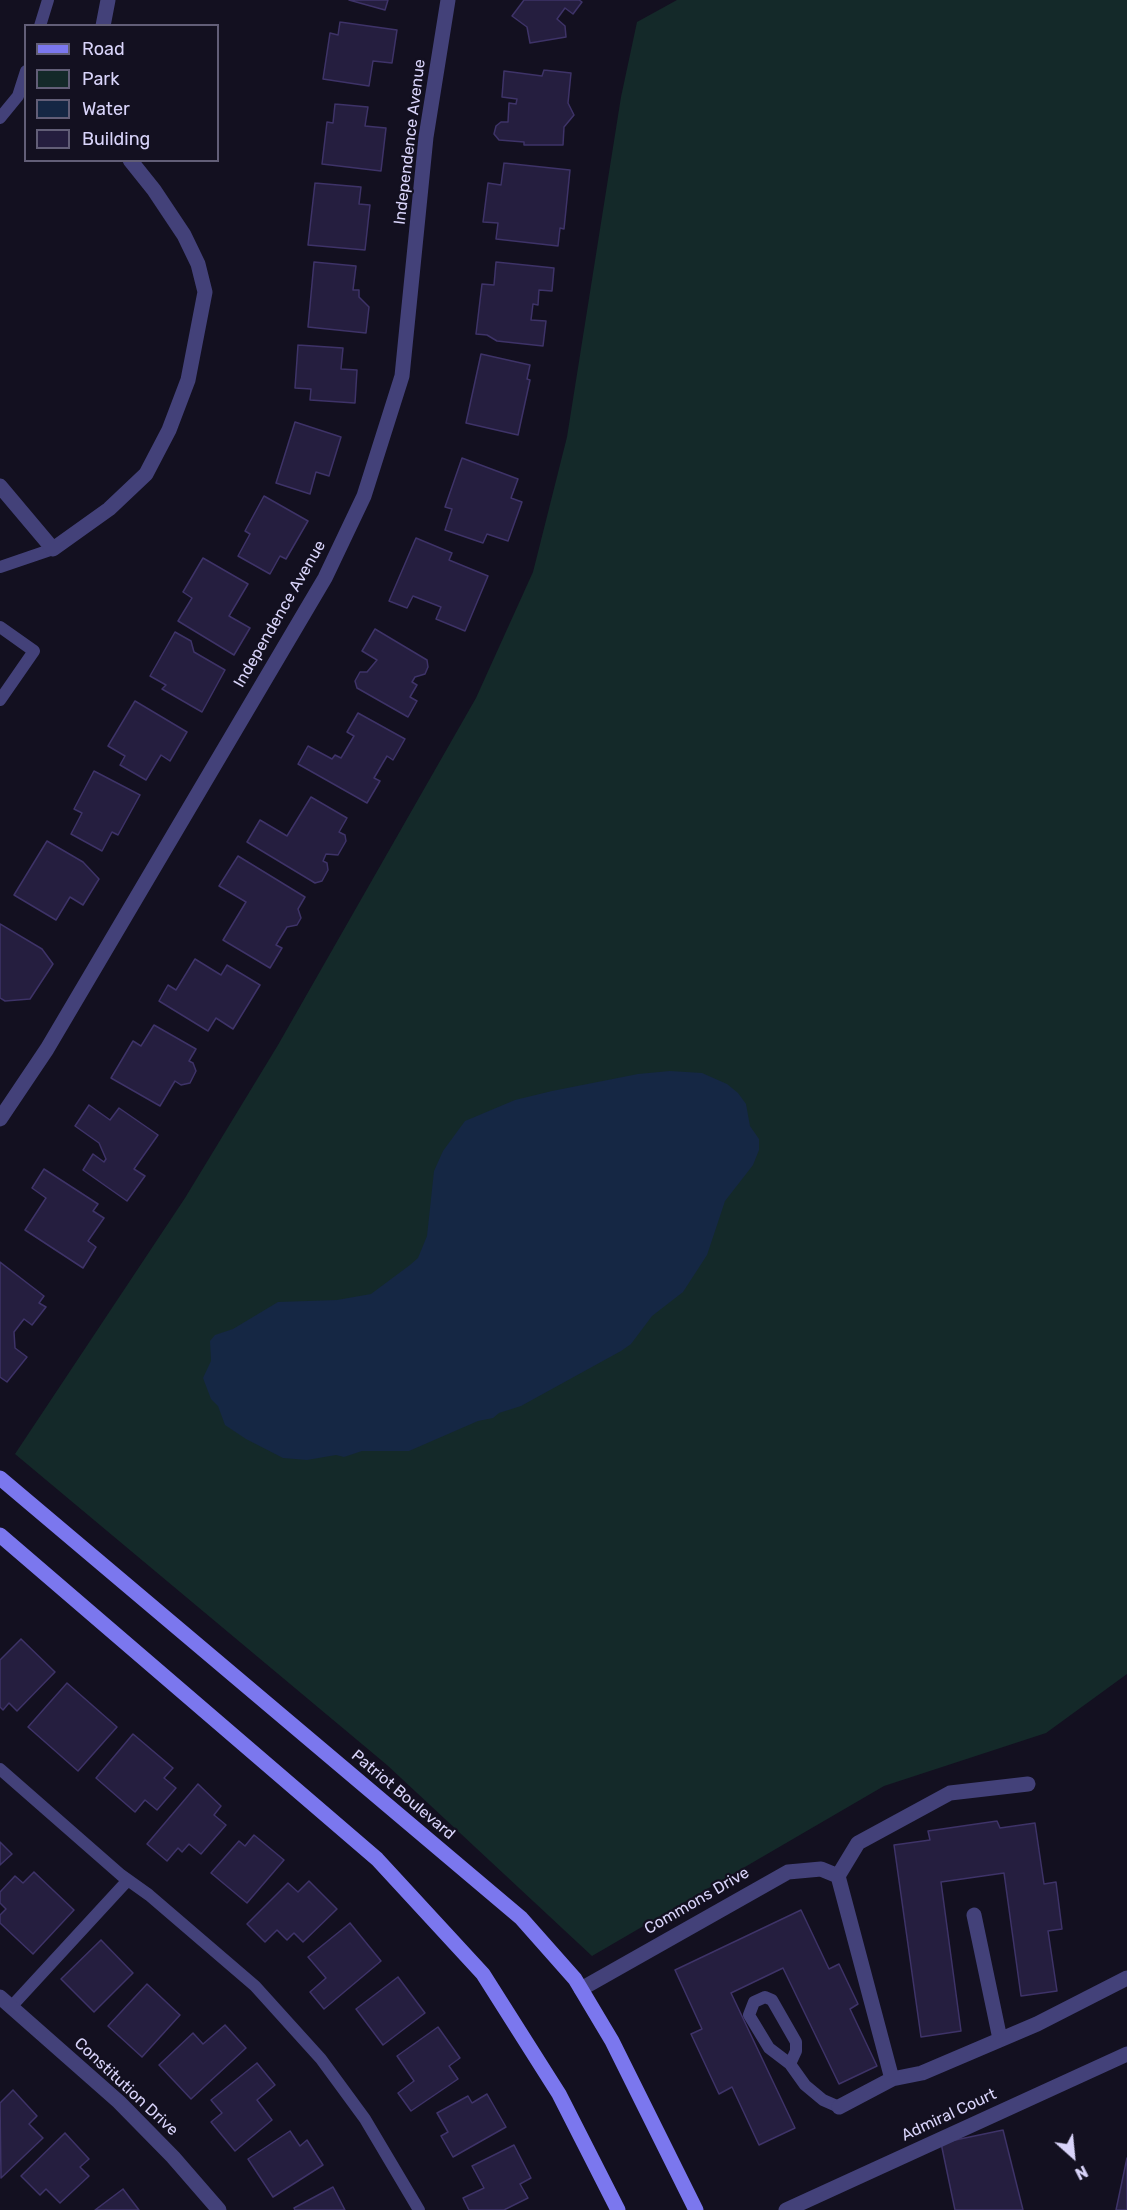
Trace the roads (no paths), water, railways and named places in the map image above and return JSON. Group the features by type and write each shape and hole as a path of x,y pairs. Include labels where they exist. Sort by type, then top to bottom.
{"main road":[{"name":"Patriot Boulevard","path":"0,1478 520,1918 575,1979 612,2041 696,2210"},
{"path":"0,1535 377,1859 483,1974 559,2094 618,2210"}],"street":[{"path":"103,24 108,0"},
{"name":"Independence Avenue","path":"0,1119 47,1049 326,578 364,496 402,376 426,137 448,0"},
{"path":"0,486 53,549 109,508 146,474 170,430 188,380 205,292 198,264 160,199 132,162"},
{"path":"892,2079 838,1876 858,1842 950,1793 1028,1784"},
{"name":"Commons Drive","path":"581,1989 788,1872 821,1869 838,1876"},
{"path":"974,1915 1000,2039"},
{"path":"839,2107 892,2079 922,2073 1037,2024 1127,1978"},
{"name":"Constitution Drive","path":"6,2002 119,2102 173,2157 219,2210"},
{"name":"Admiral Court","path":"786,2210 1127,2054"}],"lane":[{"path":"41,24 48,0"},
{"path":"0,118 18,96 24,77"},
{"path":"0,567 53,549"},
{"path":"0,627 34,651 0,700"},
{"path":"0,1769 255,1986 321,2059 365,2119 419,2210"},
{"path":"6,2002 128,1880"},
{"path":"790,2064 796,2051 796,2042 772,2001 765,1997 754,2002 749,2015 770,2048 790,2064 805,2085 823,2100 839,2107"}],"water":[{"path":"670,1071 702,1073 727,1084 738,1093 746,1104 750,1126 759,1139 759,1150 753,1165 725,1201 707,1255 683,1292 652,1316 631,1344 521,1406 499,1413 493,1418 478,1421 409,1451 362,1451 344,1457 336,1455 307,1460 283,1458 225,1425 203,1378 211,1361 210,1341 215,1335 233,1329 278,1302 337,1300 371,1294 410,1265 418,1258 427,1236 434,1171 443,1151 465,1121 515,1100 638,1074"}]}
